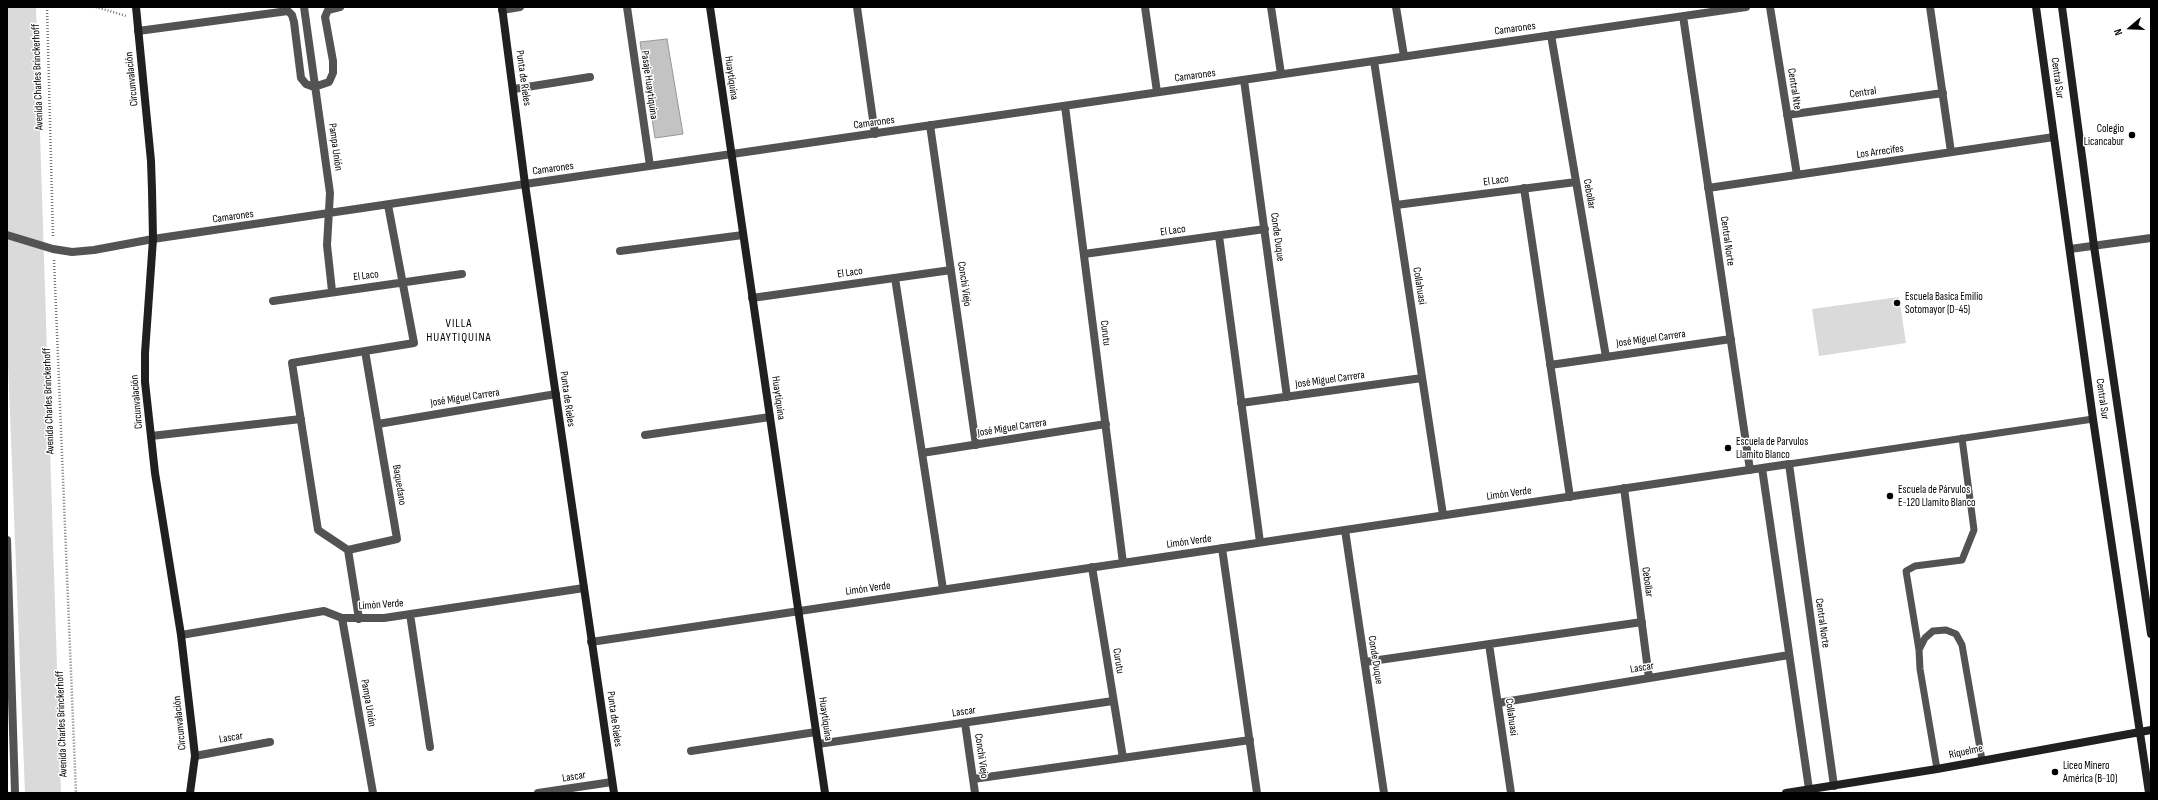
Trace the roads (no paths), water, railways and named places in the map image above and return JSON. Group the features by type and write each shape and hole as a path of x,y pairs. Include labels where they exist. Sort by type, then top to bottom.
{"street":[{"name":"Pampa Unión","path":"304,7 330,193 327,245 332,291"},
{"path":"138,31 288,11 292,15 294,22 301,78 306,84 314,87 329,82 333,73 333,61 325,17 328,10 340,7"},
{"path":"502,9 520,7"},
{"name":"Pasaje Huaytiquina","path":"627,7 650,166"},
{"name":"Huaytiquina","path":"710,7 825,793"},
{"path":"857,7 875,134"},
{"path":"1145,7 1157,92"},
{"path":"1270,7 1281,74"},
{"path":"1396,7 1404,56"},
{"name":"Camarones","path":"7,235 53,249 72,252 525,184 1683,16 1695,11 1746,7"},
{"name":"Central Nte","path":"1770,7 1797,175"},
{"path":"1930,7 1951,152"},
{"name":"Central Sur","path":"2036,7 2149,793"},
{"name":"Central Sur","path":"2062,7 2094,246 2151,634"},
{"name":"Punta de Rieles","path":"502,9 514,89 525,184 614,793"},
{"name":"Circunvalación","path":"136,11 151,161 153,239 145,354 151,436 159,506 181,635 194,756 190,793"},
{"name":"Central Norte","path":"1683,16 1750,470"},
{"name":"Cebollar","path":"1551,35 1606,357"},
{"name":"Collahuasi","path":"1374,61 1443,515"},
{"path":"514,89 590,76"},
{"name":"Conde Duque","path":"1244,80 1287,397"},
{"name":"Central","path":"1787,115 1942,93"},
{"name":"Curutu","path":"1066,106 1123,563"},
{"name":"Conchi Viejo","path":"930,125 976,445"},
{"name":"Los Arrecifes","path":"1708,188 2054,137"},
{"name":"El Laco","path":"1396,206 1576,182"},
{"path":"1524,188 1570,496"},
{"path":"359,619 348,550 318,530 292,363 414,343 388,205"},
{"name":"El Laco","path":"1084,254 1264,230"},
{"path":"620,251 743,235"},
{"path":"1219,236 1260,542"},
{"path":"2070,249 2151,238"},
{"name":"El Laco","path":"752,298 951,270"},
{"name":"El Laco","path":"273,301 332,291 462,274"},
{"path":"895,278 943,589"},
{"name":"José Miguel Carrera","path":"1550,365 1731,339"},
{"name":"Baquedano","path":"348,550 397,539 365,351"},
{"name":"José Miguel Carrera","path":"1241,403 1422,378"},
{"name":"José Miguel Carrera","path":"378,424 556,394"},
{"path":"645,435 770,417"},
{"path":"151,436 301,419"},
{"name":"José Miguel Carrera","path":"922,453 1106,424"},
{"name":"Central Norte","path":"1789,464 1834,786"},
{"name":"Limón Verde","path":"591,642 1789,464"},
{"path":"1762,468 1809,790"},
{"name":"Cebollar","path":"1624,488 1649,678"},
{"name":"Conde Duque","path":"1345,530 1384,793"},
{"path":"7,540 15,793"},
{"path":"1222,548 1257,793"},
{"name":"Curutu","path":"1092,567 1123,758"},
{"name":"Limón Verde","path":"181,635 324,611 342,618 359,619 410,614 584,588"},
{"path":"410,614 430,747"},
{"name":"Pampa Unión","path":"342,618 373,793"},
{"path":"1365,662 1642,622"},
{"name":"Collahuasi","path":"1489,644 1511,793"},
{"name":"Lascar","path":"1498,703 1789,655"},
{"name":"Lascar","path":"818,744 1114,701"},
{"name":"Conchi Viejo","path":"965,723 975,793"},
{"name":"Riquelme","path":"1786,793 1937,769 2151,730"},
{"path":"691,751 816,732"},
{"path":"973,779 1250,740"},
{"name":"Lascar","path":"194,756 270,742"},
{"name":"Lascar","path":"538,793 612,782"}],"lane":[{"path":"1789,464 2094,418"},
{"path":"1937,769 1920,669 1919,650 1906,572 1915,566 1962,560 1974,530 1962,438"},
{"path":"1919,650 1925,638 1933,631 1946,630 1956,634 1962,644 1982,760"}],"place":[{"name":"Colegio Licancabur","path":"2132,135"},
{"name":"Escuela Basica Emilio Sotomayor (D-45)","path":"1897,303"},
{"name":"Escuela de Parvulos Llamito Blanco","path":"1728,448"},
{"name":"Escuela de Párvulos E-120 Llamito Blanco","path":"1890,496"},
{"name":"Liceo Minero América (B-10)","path":"2055,772"}],"district":[{"name":"VILLA HUAYTIQUINA","path":"459,331"}]}
